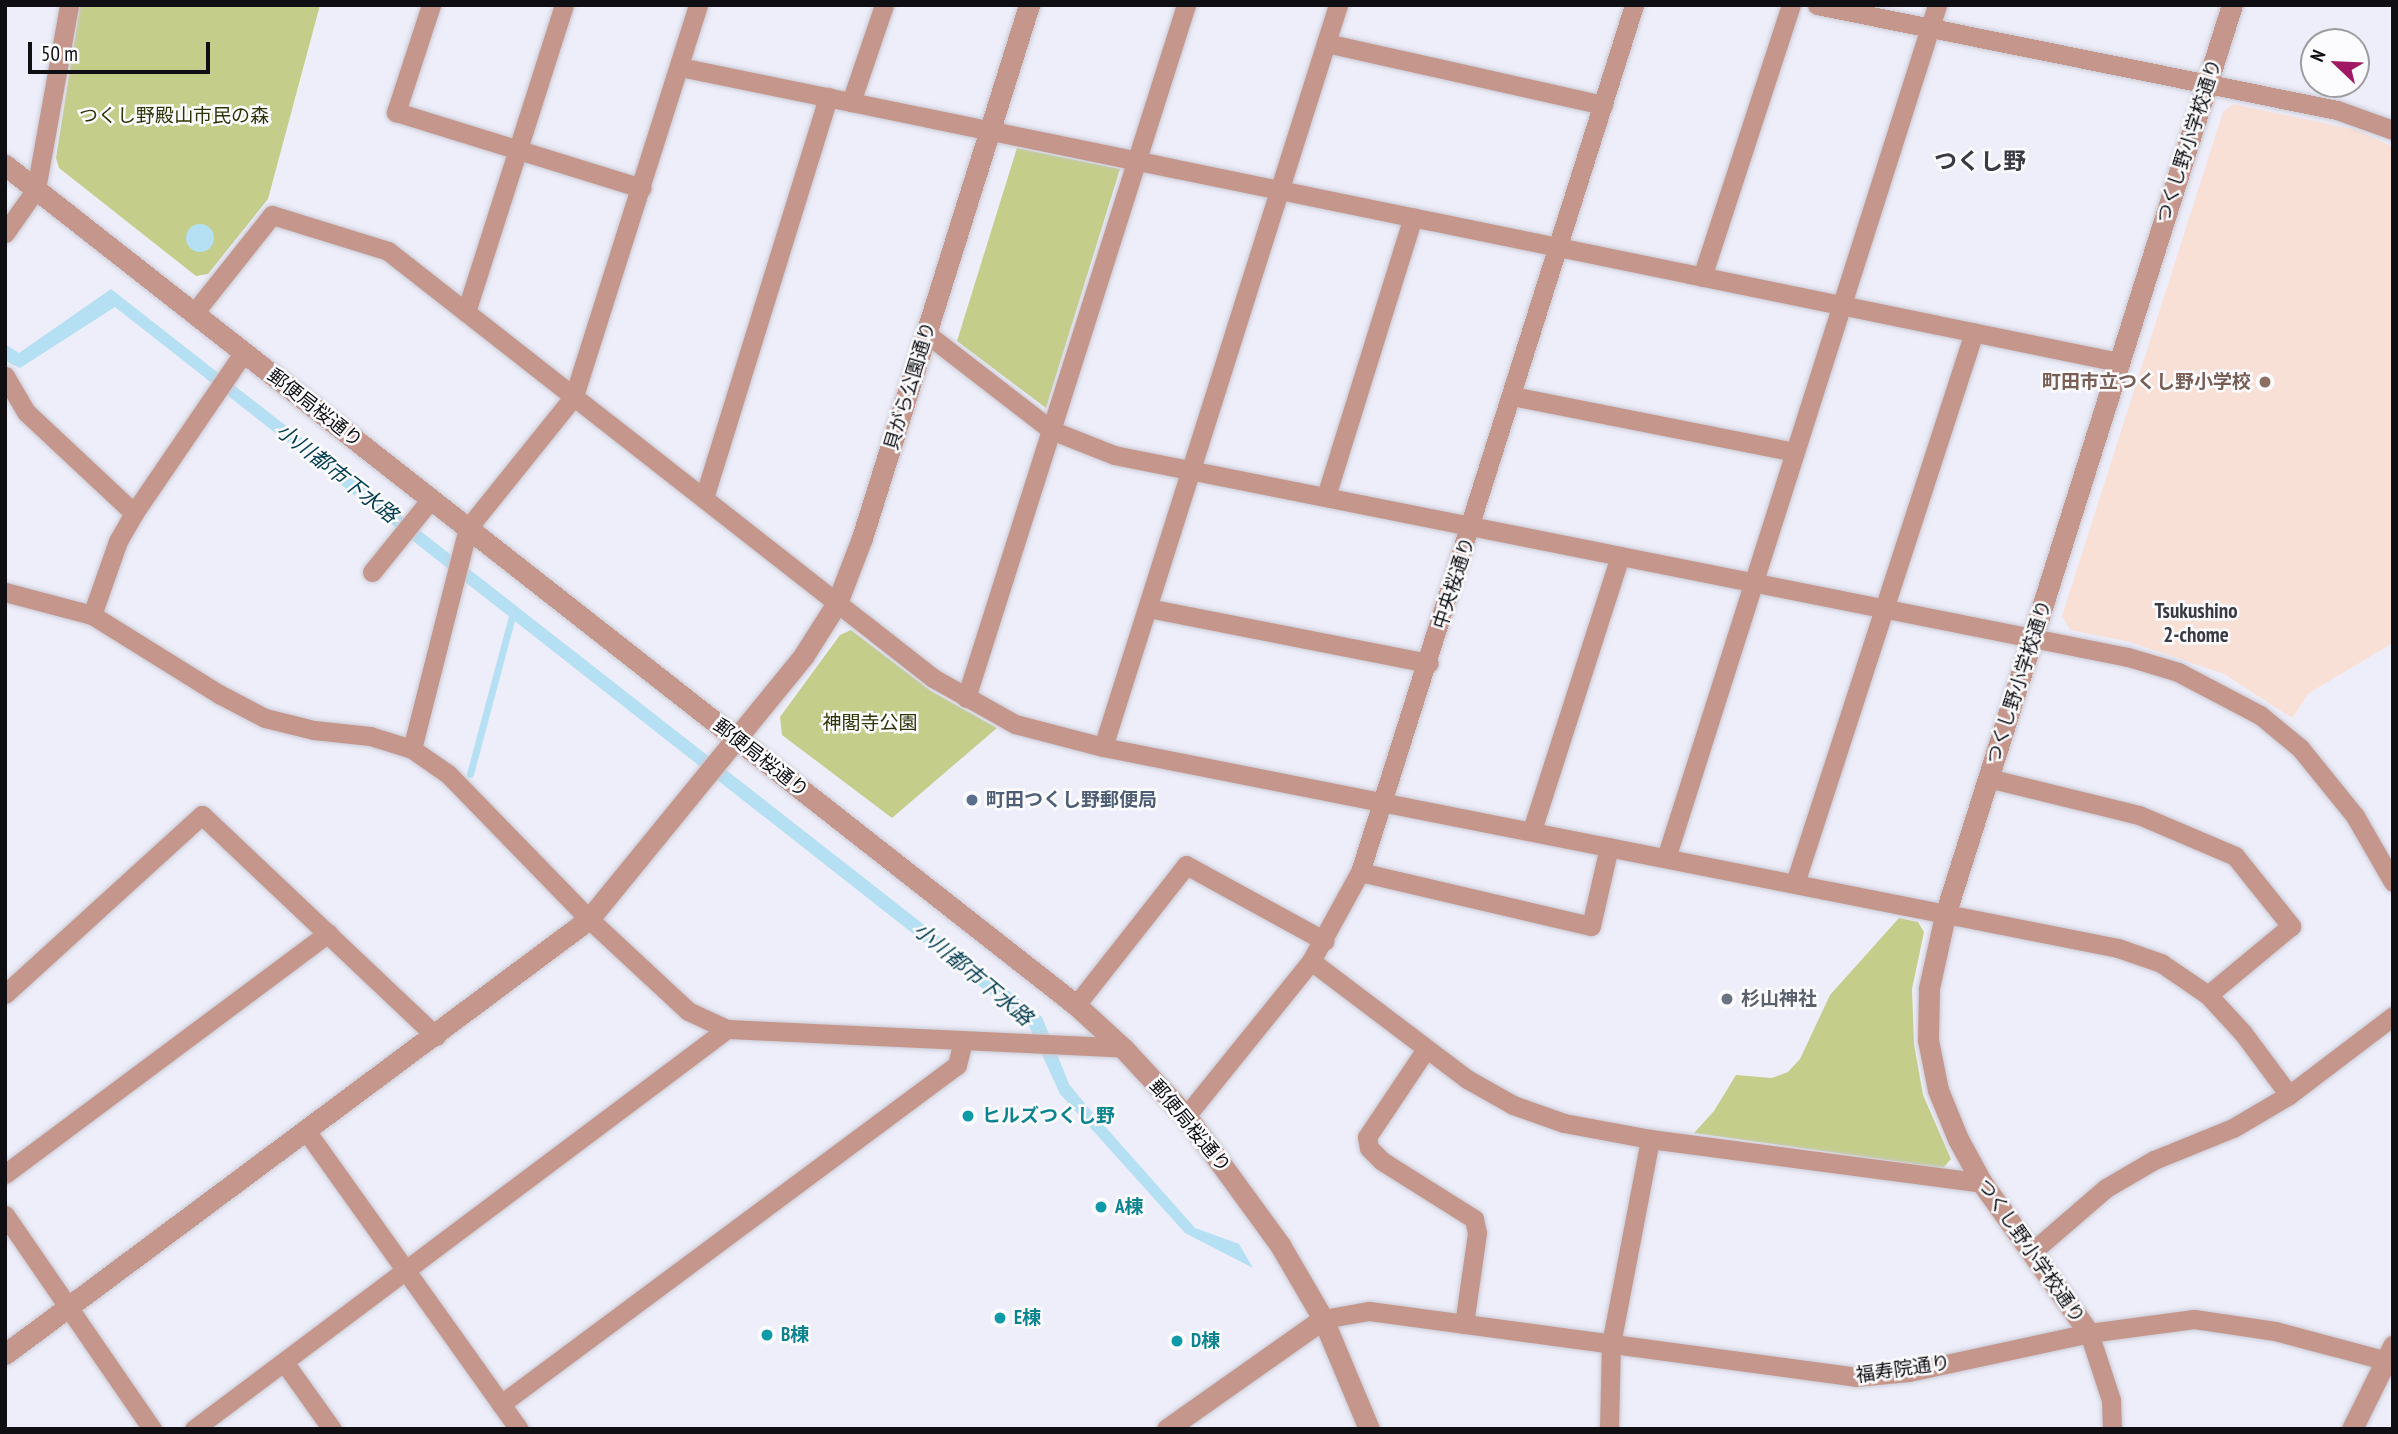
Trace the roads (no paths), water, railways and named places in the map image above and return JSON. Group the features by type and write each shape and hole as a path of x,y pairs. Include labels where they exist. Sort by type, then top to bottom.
{"street":[{"path":"5,233 36,189 69,5"},
{"path":"431,5 396,112 641,188"},
{"path":"466,312 564,5"},
{"path":"412,749 468,528 574,396 698,5"},
{"path":"851,102 884,5"},
{"name":"貝がら公園通り","path":"5,1354 436,1036 589,919 804,654 837,603 1030,5"},
{"path":"966,698 1186,5"},
{"path":"1103,747 1338,5"},
{"name":"中央桜通り","path":"1186,1116 1311,961 1325,941 1360,872 1386,802 1634,5"},
{"path":"1702,277 1791,5"},
{"path":"1817,5 2337,110 2393,131"},
{"path":"1666,858 1937,5"},
{"name":"つくし野小学校通り","path":"2089,1334 2033,1251 1982,1183 1938,1090 1928,1040 1929,988 1945,915 2232,5"},
{"path":"1326,43 1603,105"},
{"path":"680,67 2119,362"},
{"path":"704,498 828,97"},
{"name":"郵便局桜通り","path":"5,165 1076,1005 1123,1048 1186,1116 1272,1233 1323,1320 1369,1429"},
{"path":"194,313 272,215 388,251 837,603 966,698 1015,724 1103,747 2118,948 2161,963 2208,995 2243,1032 2289,1095"},
{"path":"1325,496 1413,217"},
{"path":"1796,883 1974,332"},
{"path":"926,334 1051,430 1114,455 2033,638 2178,672 2260,715 2328,779 2393,882"},
{"path":"92,615 118,541 134,513 244,352"},
{"path":"5,376 26,412 134,513"},
{"path":"1512,396 1795,452"},
{"path":"372,572 431,499"},
{"path":"1532,830 1620,555"},
{"path":"5,592 92,615 219,694 265,718 314,730 370,736 412,749 448,774 589,919 688,1011 727,1029 1123,1048"},
{"path":"1148,608 1429,663"},
{"path":"1988,778 2139,815 2235,856 2291,926 2208,995"},
{"path":"5,994 202,816 436,1036"},
{"path":"1360,872 1591,926 1609,847"},
{"path":"1076,1005 1186,865 1325,941"},
{"path":"5,1174 328,933"},
{"path":"1311,961 1426,1049 1513,1105 1591,1130 1982,1183"},
{"path":"2033,1251 2106,1188 2154,1160 2233,1128 2289,1095 2393,1016"},
{"path":"194,1429 727,1029"},
{"path":"502,1404 957,1065 963,1041"},
{"path":"1426,1049 1367,1137 1369,1147 1382,1161 1474,1219 1477,1233 1464,1324"},
{"path":"307,1132 519,1429"},
{"path":"1609,1429 1611,1344 1650,1139"},
{"path":"5,1215 152,1429"},
{"name":"福寿院通り","path":"1323,1320 1369,1311 1856,1377 1909,1373 2162,1320 2223,1320 2390,1357"},
{"path":"1173,1427 1323,1320"},
{"path":"2089,1334 2111,1399 2112,1429"},
{"path":"2352,1429 2390,1357"},
{"path":"284,1362 332,1429"}],"water":[{"path":"200,224 210,228 214,238 210,248 200,252 190,248 186,238 190,228"},
{"name":"小川都市下水路","path":"111,289 1042,1017 1069,1084 1086,1105 1195,1228 1239,1244 1253,1268 1185,1233 1060,1094 1028,1024 115,307 20,368 5,361 5,344 19,353"}],"waterway":[{"path":"470,774 513,612"}],"place":[{"name":"町田市立つくし野小学校","path":"2265,382"},
{"name":"町田つくし野郵便局","path":"972,800"},
{"name":"杉山神社","path":"1727,999"},
{"name":"ヒルズつくし野","path":"968,1116"},
{"name":"A棟","path":"1101,1207"},
{"name":"E棟","path":"1000,1318"},
{"name":"B棟","path":"767,1335"},
{"name":"D棟","path":"1177,1341"}],"district":[{"name":"つくし野","path":"1980,161"},
{"name":"Tsukushino 2-chome","path":"2196,623"}],"park label":[{"name":"つくし野殿山市民の森","path":"174,116"},
{"name":"神閣寺公園","path":"870,723"}]}
